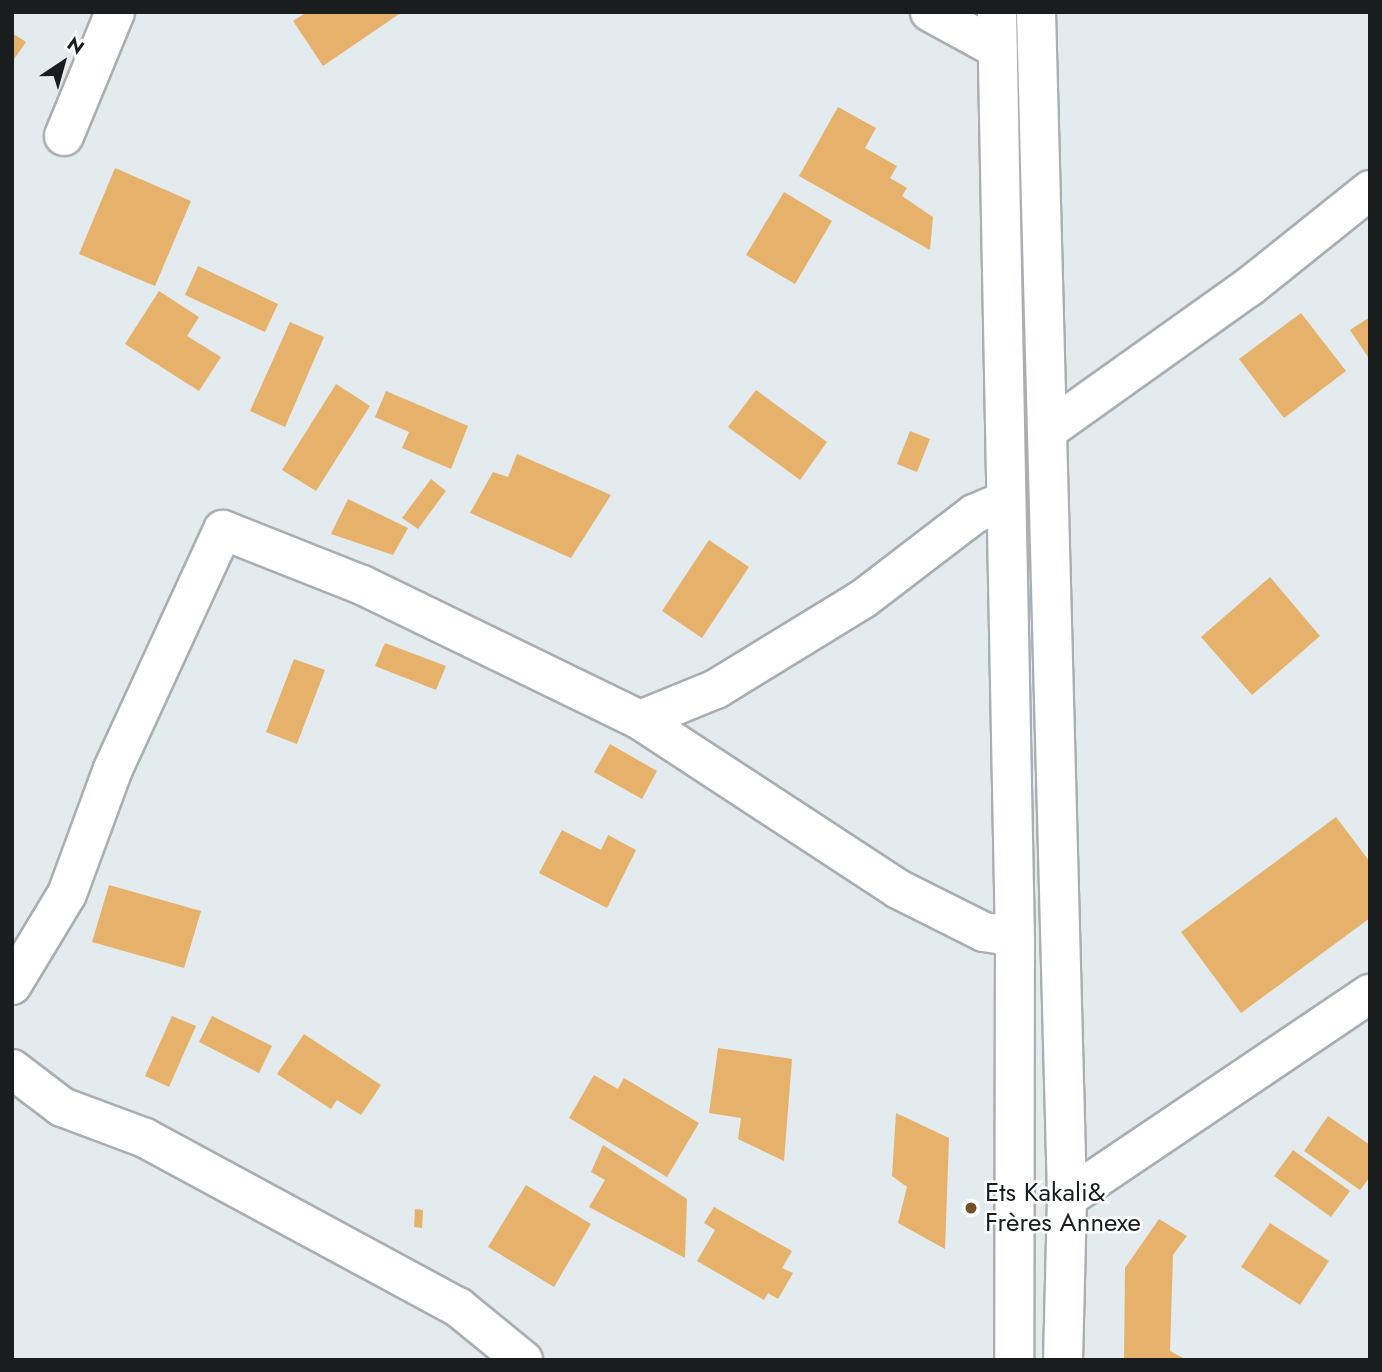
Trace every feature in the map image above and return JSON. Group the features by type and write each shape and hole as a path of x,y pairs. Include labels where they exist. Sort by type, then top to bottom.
{"street":[{"path":"64,136 115,12"},
{"path":"930,12 997,31 1004,501 1015,937 1014,1360"},
{"path":"1036,12 1051,428 1067,1198 1063,1360"},
{"path":"1051,428 1249,288 1370,190"},
{"path":"640,720 716,689 863,599 974,514 1004,501"},
{"path":"12,985 67,894 113,769 223,530 362,585 640,720 898,889 984,932 1015,937"},
{"path":"1067,1198 1369,996"},
{"path":"12,1069 62,1107 145,1138 458,1307 523,1360"}],"building":[{"path":"307,12 402,12 323,66 293,21"},
{"path":"12,33 26,42 12,62"},
{"path":"838,107 876,128 865,148 897,166 890,178 907,188 902,196 933,217 930,250 799,176"},
{"path":"115,168 191,201 155,286 79,254"},
{"path":"784,192 832,221 795,284 746,255"},
{"path":"198,266 278,304 265,332 185,295"},
{"path":"159,291 199,317 187,336 221,357 199,391 125,344"},
{"path":"1301,313 1346,371 1284,418 1239,359"},
{"path":"1370,317 1370,360 1350,330"},
{"path":"290,322 324,337 285,427 250,411"},
{"path":"336,384 370,406 316,491 282,470"},
{"path":"756,390 827,442 800,480 728,427"},
{"path":"386,391 468,426 451,469 402,448 409,432 375,417"},
{"path":"910,431 930,439 917,472 897,464"},
{"path":"517,454 611,495 571,558 470,513 493,472 508,477"},
{"path":"431,479 446,491 418,529 402,518"},
{"path":"348,499 408,528 393,555 331,534"},
{"path":"709,540 749,567 702,638 662,611"},
{"path":"1270,577 1320,636 1252,695 1201,637"},
{"path":"385,643 446,666 436,690 375,666"},
{"path":"294,659 325,670 297,744 266,732"},
{"path":"610,744 657,771 642,799 594,772"},
{"path":"1336,817 1370,862 1370,918 1241,1013 1181,932"},
{"path":"562,830 601,850 608,835 636,850 607,908 539,873"},
{"path":"109,885 201,911 184,968 92,942"},
{"path":"172,1016 196,1026 169,1087 145,1076"},
{"path":"212,1016 272,1046 259,1073 199,1042"},
{"path":"304,1034 381,1085 361,1115 337,1100 331,1109 277,1074"},
{"path":"718,1048 792,1059 784,1161 738,1139 741,1118 709,1113"},
{"path":"594,1075 618,1089 624,1078 699,1123 667,1177 569,1118"},
{"path":"896,1113 949,1138 945,1249 898,1223 907,1187 892,1176"},
{"path":"1328,1116 1370,1145 1370,1177 1360,1190 1304,1151"},
{"path":"603,1145 687,1199 685,1258 589,1207 605,1180 591,1172"},
{"path":"1293,1150 1350,1191 1331,1217 1274,1176"},
{"path":"526,1185 591,1224 554,1287 488,1247"},
{"path":"714,1207 792,1251 782,1268 793,1273 778,1299 768,1293 764,1300 697,1261 715,1230 704,1223"},
{"path":"415,1209 423,1210 422,1228 414,1227"},
{"path":"1159,1219 1187,1236 1173,1255 1170,1351 1187,1360 1124,1360 1125,1268"},
{"path":"1270,1223 1329,1261 1300,1305 1241,1267"}],"place":[{"name":"Ets Kakali& Frères Annexe","path":"971,1208"}]}
